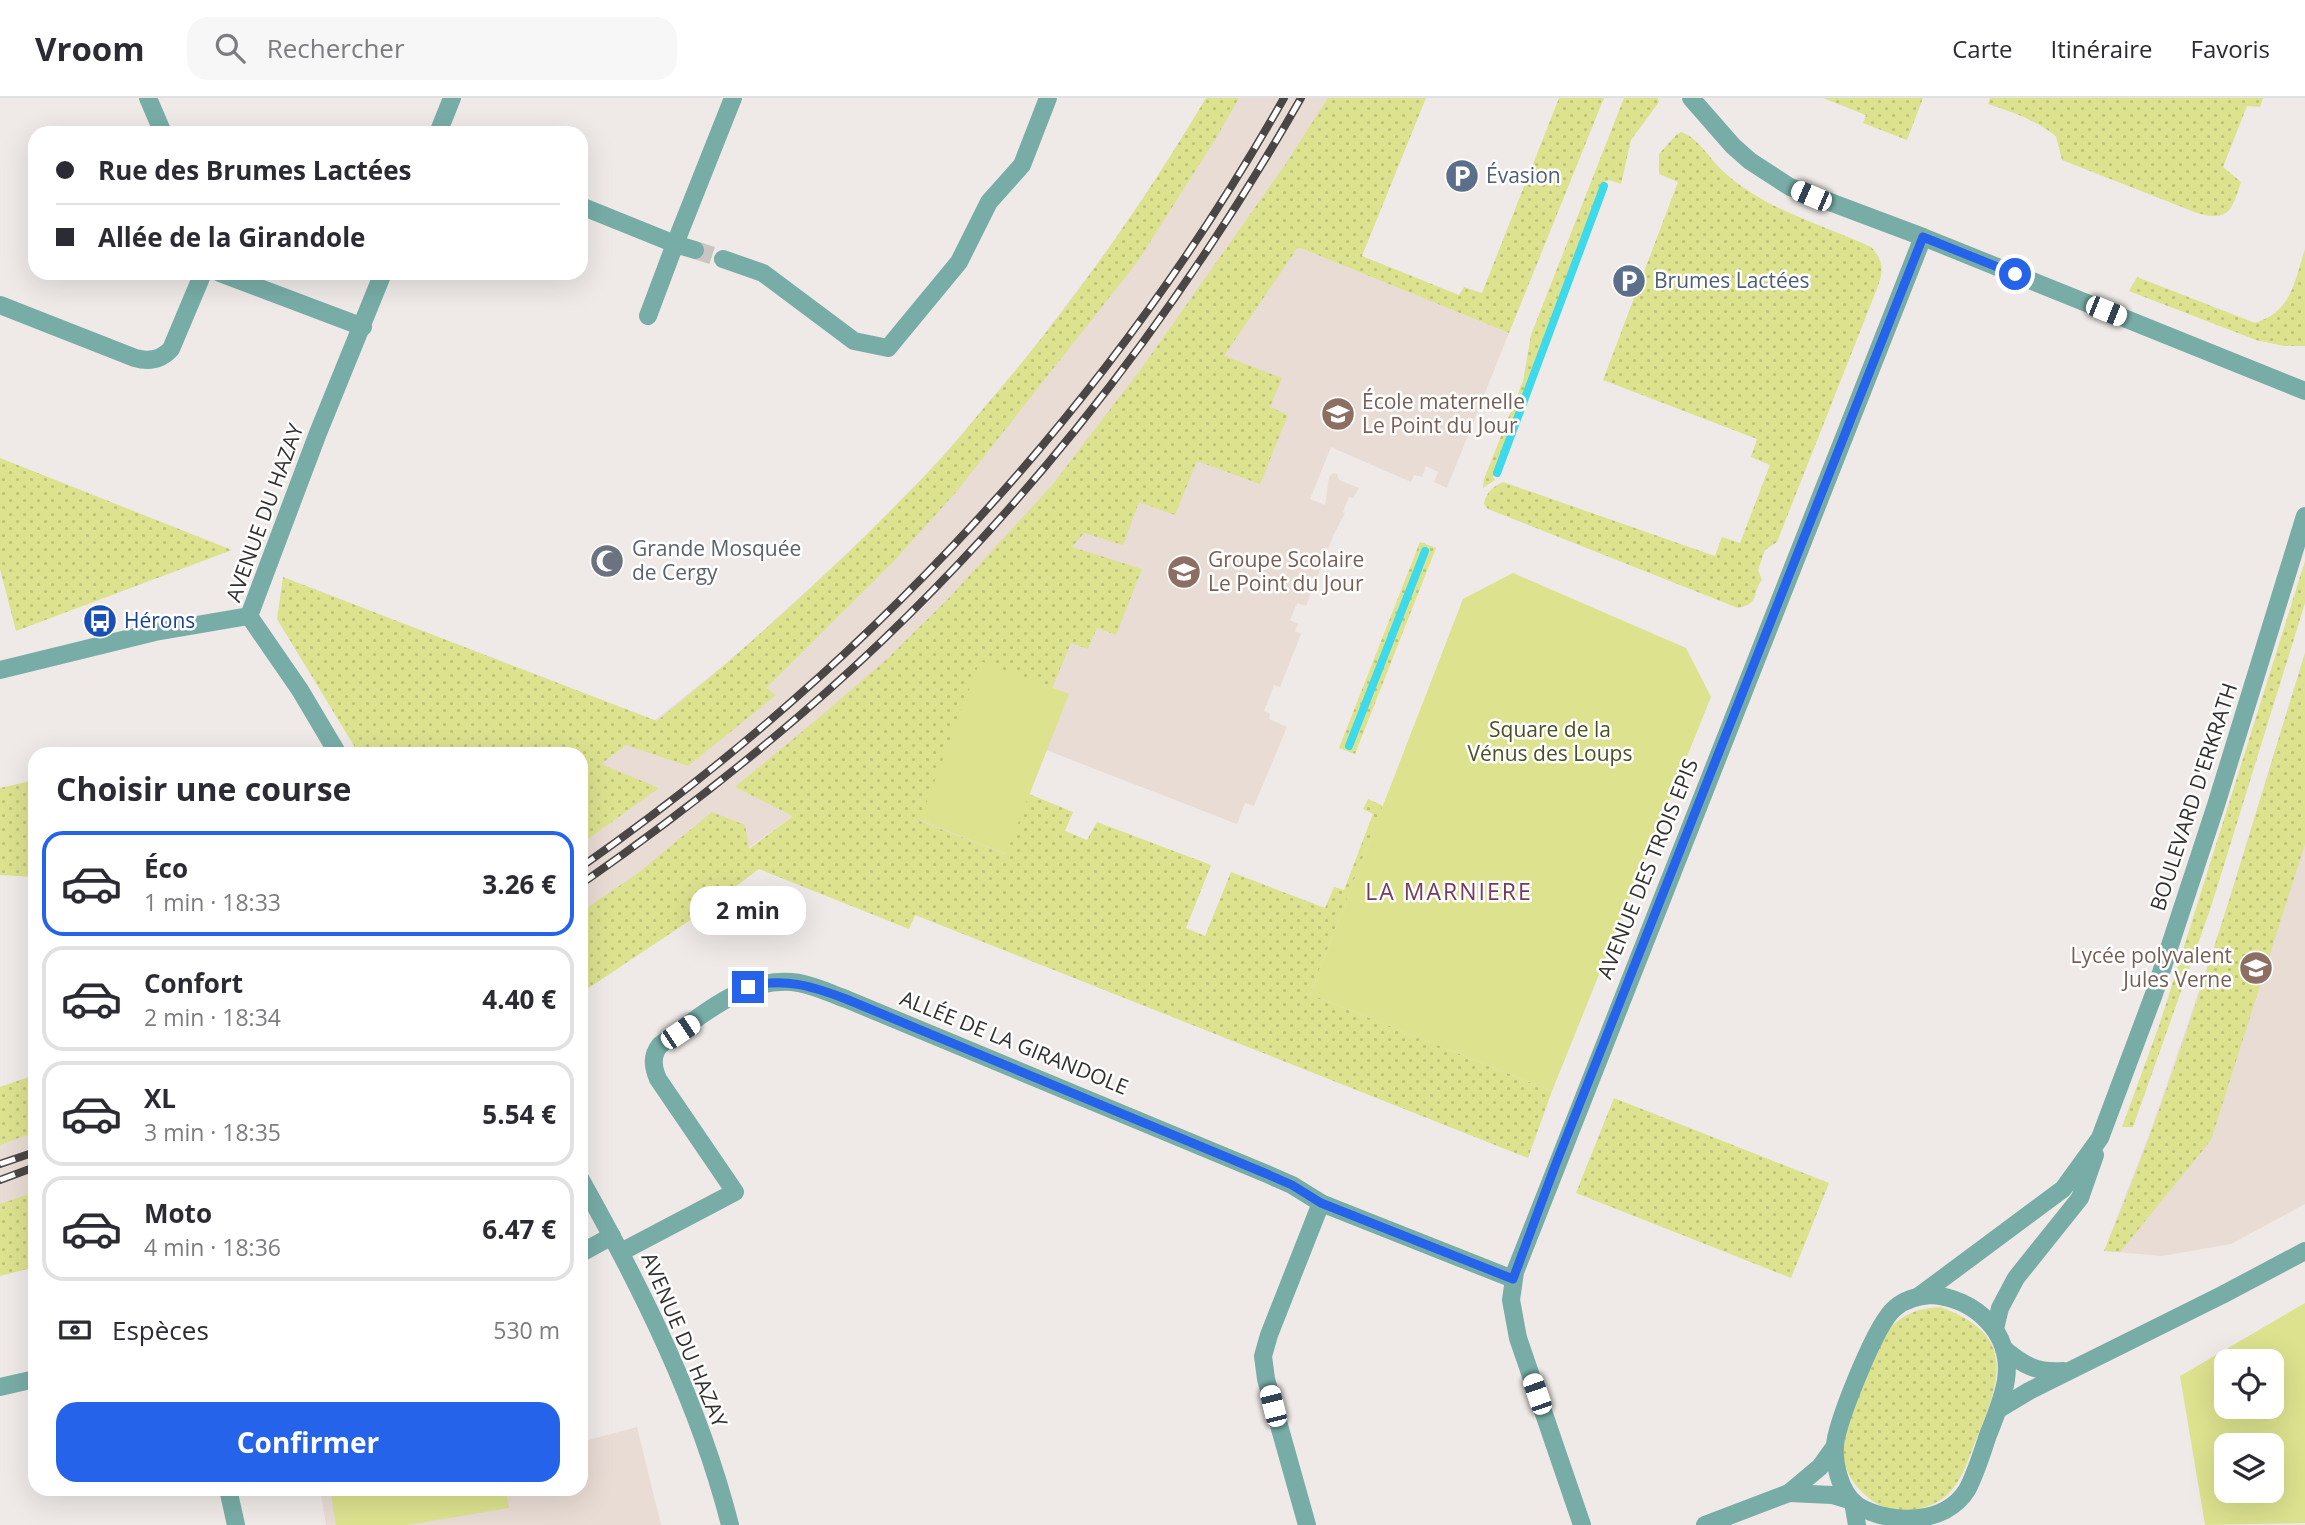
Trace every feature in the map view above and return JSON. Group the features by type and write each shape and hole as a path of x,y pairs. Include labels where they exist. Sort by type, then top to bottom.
{"street":[{"path":"148,98 160,126"},
{"path":"441,126 452,98"},
{"path":"648,316 733,98"},
{"path":"723,260 763,273 854,341 888,348 959,262 989,202 1022,165 1048,98"},
{"path":"1691,98 1733,146 1770,176 1811,196 1923,237 2305,391"},
{"path":"588,209 695,250"},
{"name":"AVENUE DES TROIS EPIS","path":"1582,1525 1518,1338 1512,1312 1513,1279 1923,237"},
{"path":"0,305 135,358 154,360 171,349 200,280"},
{"path":"239,280 363,327"},
{"name":"AVENUE DU HAZAY","path":"334,747 300,690 249,616 318,433 380,280"},
{"name":"BOULEVARD D'ERKRATH","path":"1919,1296 2063,1189 2100,1138 2158,982 2305,516"},
{"path":"0,670 155,632 249,616"},
{"name":"ALLÉE DE LA GIRANDOLE","path":"621,1252 735,1192 657,1079 654,1055 660,1045 737,993 757,985 784,982 810,986 846,999 1292,1185 1321,1203 1513,1279"},
{"path":"1995,1329 2000,1308 2016,1278 2080,1198 2100,1138"},
{"name":"AVENUE DU HAZAY","path":"588,1193 621,1252 685,1391 730,1525"},
{"path":"1307,1525 1266,1379 1264,1356 1269,1335 1321,1203"},
{"path":"588,1249 612,1236"},
{"path":"1998,1409 2305,1251"},
{"path":"1789,1493 1832,1495 1853,1501 1866,1511 1887,1519 1925,1522 1944,1512 1967,1490 1998,1409 2007,1377 2004,1349 1995,1329 1984,1316 1961,1302 1942,1296 1919,1296 1895,1307 1882,1323 1837,1434 1835,1446 1838,1471 1853,1501 1857,1525"},
{"path":"2004,1349 2032,1369 2047,1372 2070,1371"},
{"path":"0,1387 28,1381"},
{"path":"1704,1525 1789,1493 1819,1466 1835,1446"},
{"path":"230,1496 236,1525"}],"shaded area":[{"path":"1206,98 1377,98 1298,247 1509,333 1447,488 1434,482 1438,472 1426,466 1422,477 1414,475 1411,482 1331,447 1310,499 1325,505 1329,477 1333,473 1337,474 1339,480 1359,488 1353,498 1349,497 1343,512 1345,513 1306,606 1297,603 1290,620 1298,624 1295,631 1301,634 1280,687 1274,685 1264,711 1270,714 1269,719 1287,727 1254,806 1245,803 1237,824 1046,750 1006,854 794,815 588,965 588,773 732,659 861,541 935,465 1021,365 1107,251 1163,170"},
{"name":"Lycée polyvalent Jules Verne","path":"2305,653 2305,1204 2231,1244 2162,1256 2104,1251 2152,1127 2226,910"},
{"path":"28,1077 28,1246 0,1256 0,1087"},
{"path":"637,1427 661,1525 326,1525 321,1496 588,1496 588,1440"}],"green space":[{"path":"1206,98 1239,98 1138,261 956,492 893,562 766,688 776,695 688,766 626,745 601,764 659,788 588,839 588,747 355,747 277,619 283,577 657,721 799,598 867,534 947,452 1048,330 1156,177"},
{"path":"1328,98 1426,98 1362,256 1459,295 1464,287 1482,293 1559,98 1604,98 1509,333 1298,247 1224,356 1282,378 1270,407 1288,415 1260,484 1197,461 1175,515 1139,502 1123,545 1084,533 1072,547 1142,569 1116,635 1097,628 1088,649 1071,643 1052,688 980,662 920,821 1005,854 1029,794 1073,812 1065,831 1087,840 1097,822 1211,865 1186,928 1205,936 1231,872 1325,908 1334,887 1344,890 1373,814 1363,809 1368,799 1383,806 1310,994 1552,1091 1528,1158 915,915 909,929 759,869 692,919 588,988 588,907 638,873 712,812 745,825 749,849 793,816 735,787 887,659 948,599 1053,484 1141,369 1285,165"},
{"path":"1624,98 1658,98 1659,102 1631,140 1621,184 1609,180 1603,183 1493,477 1495,480 1483,488 1484,479 1523,381 1531,335"},
{"path":"1823,98 1923,98 1907,140 1863,123 1866,115"},
{"path":"1990,98 2263,98 2260,107 2247,106 2223,167 2241,182 2232,206 2223,215 2216,216 2197,213 2062,160 2056,136 2024,117 1988,104"},
{"path":"1681,132 1693,139 1741,186 1776,207 1871,247 1881,265 1878,286 1777,542 1765,550 1758,570 1762,580 1753,600 1738,608 1488,509 1484,504 1490,490 1503,482 1715,556 1722,537 1740,543 1770,465 1751,457 1757,439 1603,380 1678,182 1659,174 1659,154"},
{"path":"2305,249 2305,346 2284,346 2256,340 2129,291 2137,277 2255,323 2267,318 2284,303 2294,284"},
{"path":"0,458 232,550 16,631 0,569"},
{"path":"1420,542 1436,548 1355,754 1339,748"},
{"path":"2305,561 2305,603 2211,907 2133,1127 2122,1127 2160,1023"},
{"name":"Square de la Vénus des Loups","path":"1513,573 1686,648 1711,697 1552,1091 1310,994 1463,599"},
{"path":"2305,653 2305,844 2211,1140 2120,1252 2104,1251 2134,1178 2187,1029"},
{"path":"980,661 1069,694 1006,854 920,820"},
{"path":"28,782 28,877 0,875 0,788"},
{"path":"28,1077 28,1135 0,1145 0,1087"},
{"path":"1614,1098 1829,1183 1791,1278 1576,1193"},
{"path":"28,1194 28,1269 0,1276 0,1204"},
{"path":"2305,1303 2305,1523 2205,1525 2180,1376 2214,1356 2214,1419 2284,1419 2284,1349 2226,1349"},
{"path":"1940,1307 1964,1318 1981,1330 1992,1345 1996,1360 1996,1378 1992,1397 1964,1470 1952,1490 1925,1507 1893,1510 1870,1499 1851,1478 1843,1452 1848,1424 1886,1332 1910,1314"},
{"path":"331,1496 507,1496 509,1508 407,1525 336,1525"}],"waterway":[{"path":"1497,473 1604,186"},
{"path":"1349,746 1425,551"}],"tunnel":[{"path":"695,250 723,259"}],"railway":[{"path":"588,862 687,789 788,705 884,616 976,522 1061,423 1142,319 1216,211 1284,98"},
{"path":"588,879 692,803 799,716 873,649 944,579 1012,505 1077,428 1138,349 1196,267 1301,98"},
{"path":"0,1164 28,1154"},
{"path":"0,1180 28,1170"}],"place":[{"name":"Évasion","path":"1462,176"},
{"name":"Brumes Lactées","path":"1629,281"},
{"name":"École maternelle Le Point du Jour","path":"1338,414"},
{"name":"Grande Mosquée de Cergy","path":"607,561"},
{"name":"Groupe Scolaire Le Point du Jour","path":"1184,572"},
{"name":"Hérons","path":"100,621"},
{"name":"Lycée polyvalent Jules Verne","path":"2256,968"}],"district":[{"name":"LA MARNIERE","path":"1449,892"}],"route":[{"path":"748,987 769,982 796,983 846,999 1267,1174 1292,1185 1321,1203 1513,1279 1555,1166 1923,237 2015,274"}]}
